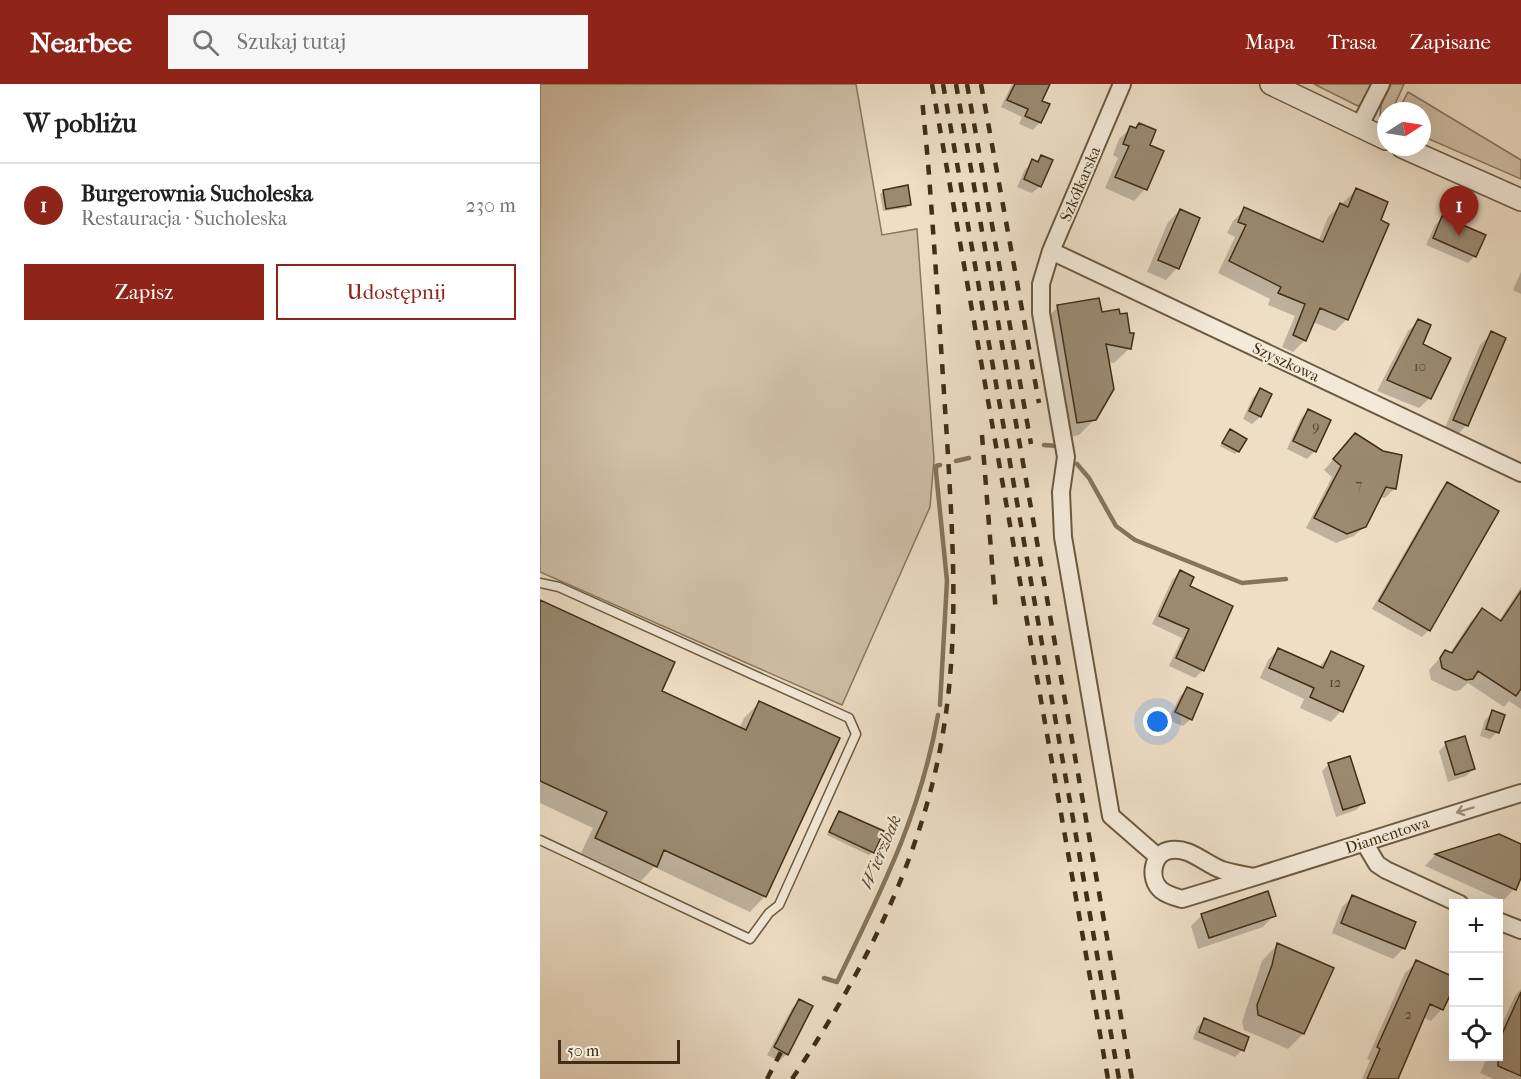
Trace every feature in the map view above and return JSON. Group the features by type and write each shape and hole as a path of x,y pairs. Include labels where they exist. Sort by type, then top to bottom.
{"street":[{"name":"Szkółkarska","path":"1122,84 1051,251 1041,285 1041,313 1066,457 1061,492 1063,537 1092,718 1111,816 1158,857"},
{"path":"1271,84 1377,135"},
{"path":"1359,127 1381,84"},
{"path":"1422,156 1521,200"},
{"name":"Szyszkowa","path":"1051,251 1521,473"},
{"name":"Diamentowa","path":"1254,877 1220,870 1182,850 1169,850 1158,857 1154,867 1154,878 1159,889 1182,899 1254,877 1521,793"},
{"path":"1364,842 1377,864 1386,870 1451,899"},
{"path":"1503,923 1521,930"}],"lane":[{"path":"540,583 559,586 849,718 856,734 779,905 750,939 540,840"}],"shaded area":[{"path":"540,84 856,84 882,235 917,229 934,459 930,507 842,705 540,572"},
{"path":"1314,84 1373,84 1366,99 1358,106"},
{"path":"1391,84 1404,84 1396,102 1382,102"},
{"path":"1408,92 1425,102 1403,102"},
{"path":"1431,106 1521,160 1521,179 1431,140"}],"building":[{"path":"1015,84 1050,84 1042,101 1050,104 1041,123 1025,116 1028,109 1007,100"},
{"path":"1139,123 1156,130 1150,145 1164,151 1147,190 1115,177 1129,146 1123,144 1130,126 1136,128"},
{"path":"1041,155 1053,160 1041,187 1024,179 1032,159 1038,162"},
{"path":"908,185 911,205 886,209 883,190"},
{"path":"1356,188 1388,202 1381,220 1389,224 1348,320 1320,308 1306,341 1293,335 1305,304 1278,293 1281,287 1229,261 1246,225 1238,222 1244,207 1323,242 1340,203 1348,207"},
{"path":"1180,209 1200,218 1179,269 1158,260"},
{"path":"1442,216 1486,235 1476,257 1433,238"},
{"path":"1099,298 1102,312 1119,309 1120,314 1127,313 1130,333 1134,333 1131,349 1106,344 1114,389 1096,420 1077,423 1057,305"},
{"path":"1418,319 1431,325 1423,344 1451,358 1431,399 1387,380"},
{"path":"1491,331 1506,338 1468,426 1453,420"},
{"path":"1260,388 1272,394 1261,417 1249,411"},
{"path":"1308,409 1331,420 1316,452 1293,441"},
{"path":"1230,429 1247,439 1239,452 1222,443"},
{"path":"1355,433 1383,451 1402,455 1396,489 1386,487 1366,527 1347,534 1314,518 1341,466 1333,459"},
{"path":"1447,482 1499,511 1430,631 1379,601"},
{"path":"1180,570 1194,577 1190,586 1233,606 1204,671 1176,658 1189,629 1159,616"},
{"path":"1521,591 1521,689 1516,696 1478,671 1473,679 1466,680 1442,668 1440,658 1445,650 1452,653 1482,608 1501,621"},
{"path":"540,600 675,662 662,691 746,730 759,701 840,738 766,897 664,850 657,867 595,838 607,812 540,781"},
{"path":"1278,648 1323,668 1331,651 1364,666 1343,712 1310,697 1314,688 1269,668"},
{"path":"1187,687 1203,694 1192,720 1175,712"},
{"path":"1492,710 1505,715 1499,733 1486,729"},
{"path":"1465,736 1475,769 1455,775 1445,742"},
{"path":"1350,756 1365,803 1343,810 1328,763"},
{"path":"839,811 884,831 874,853 829,832"},
{"path":"1499,834 1521,844 1521,878 1516,890 1435,854"},
{"path":"1268,891 1276,916 1209,938 1201,914"},
{"path":"1352,895 1416,922 1405,949 1341,923"},
{"path":"1277,943 1334,968 1304,1034 1258,1015 1257,1005 1272,965"},
{"path":"1416,960 1449,975 1449,997 1443,1010 1430,1004 1398,1079 1367,1079 1380,1049 1377,1047"},
{"path":"1521,992 1521,1076 1498,1066 1498,1061 1503,1061 1503,1032"},
{"path":"799,999 813,1006 788,1055 774,1047"},
{"path":"1204,1018 1249,1037 1244,1051 1199,1032"}],"waterway":[{"name":"Wierzbak","path":"1044,445 1058,446"},
{"name":"Wierzbak","path":"956,461 969,458"},
{"name":"Wierzbak","path":"1077,464 1089,478 1116,526 1135,540 1242,583 1286,579"},
{"name":"Wierzbak","path":"940,465 936,466 936,472 947,581 940,705"},
{"name":"Wierzbak","path":"824,978 837,982 884,884 921,787 938,715"}],"railway":[{"path":"932,84 1108,1079"},
{"path":"943,84 1119,1079"},
{"path":"956,84 1132,1079"},
{"path":"967,84 1031,444"},
{"path":"981,84 1039,403"},
{"path":"792,1079 817,1041 863,961 902,877 931,789 947,706 953,630 951,516 936,266 922,98"},
{"path":"982,435 996,614"},
{"path":"767,1079 782,1050"}],"place":[{"name":"Burgerownia Sucholeska","path":"1459,236"}]}
